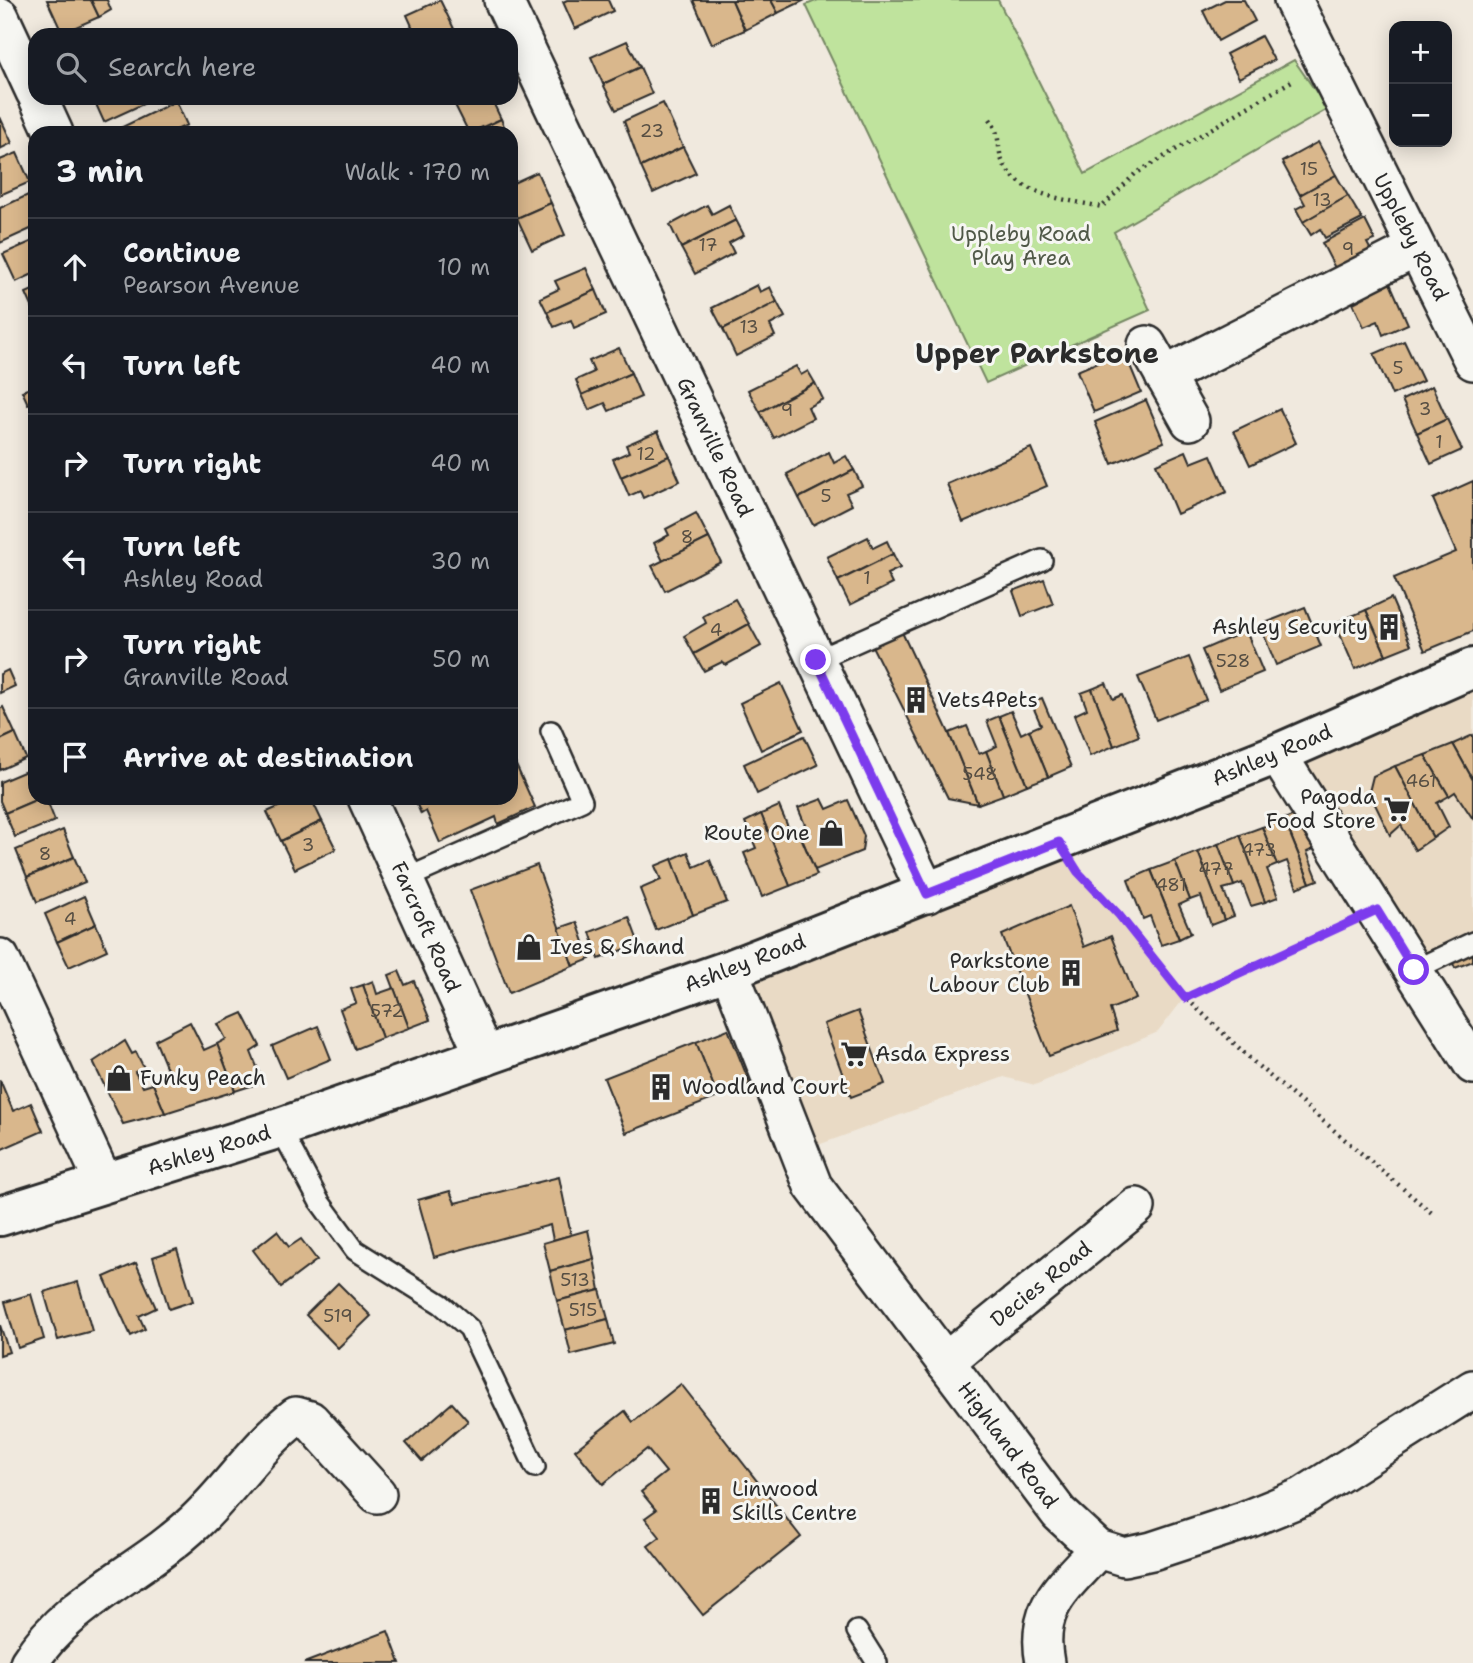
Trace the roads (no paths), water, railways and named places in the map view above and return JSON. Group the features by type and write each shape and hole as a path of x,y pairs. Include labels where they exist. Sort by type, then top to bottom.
{"main road":[{"name":"Ashley Road","path":"0,1216 280,1128 729,970 1277,754 1473,667"}],"street":[{"name":"Granville Road","path":"503,0 516,28"},
{"name":"Uppleby Road","path":"1300,2 1323,61 1473,361"},
{"path":"0,18 28,77"},
{"name":"Granville Road","path":"518,32 927,894"},
{"path":"41,105 51,126"},
{"path":"1190,421 1156,360 1416,248"},
{"path":"1277,754 1473,1065"},
{"name":"Farcroft Road","path":"370,805 485,1057"},
{"path":"0,958 104,1183"},
{"name":"Highland Road","path":"729,970 813,1186 1059,1513 1098,1549"},
{"name":"Decies Road","path":"945,1362 1136,1207"},
{"path":"1045,1663 1042,1646 1044,1616 1098,1549 1124,1557 1152,1551 1242,1521 1302,1497 1473,1389"},
{"path":"29,1663 39,1647 70,1615 158,1553 195,1522 273,1434 296,1416 310,1420 377,1494"}],"lane":[{"path":"816,660 1042,560"},
{"path":"405,879 582,801 551,731"},
{"path":"1414,970 1473,942"},
{"path":"280,1128 319,1201 355,1250 442,1304 469,1328 536,1467"},
{"path":"856,1632 877,1663"}],"place":[{"name":"Ashley Security","path":"1389,627"},
{"name":"Vets4Pets","path":"916,700"},
{"name":"Pagoda Food Store","path":"1397,809"},
{"name":"Route One","path":"831,833"},
{"name":"Ives & Shand","path":"529,947"},
{"name":"Parkstone Labour Club","path":"1071,973"},
{"name":"Asda Express","path":"854,1054"},
{"name":"Funky Peach","path":"119,1078"},
{"name":"Woodland Court","path":"661,1087"},
{"name":"Linwood Skills Centre","path":"711,1501"}],"district":[{"name":"Upper Parkstone","path":"1037,353"}],"park label":[{"name":"Uppleby Road Play Area","path":"1021,246"}]}
